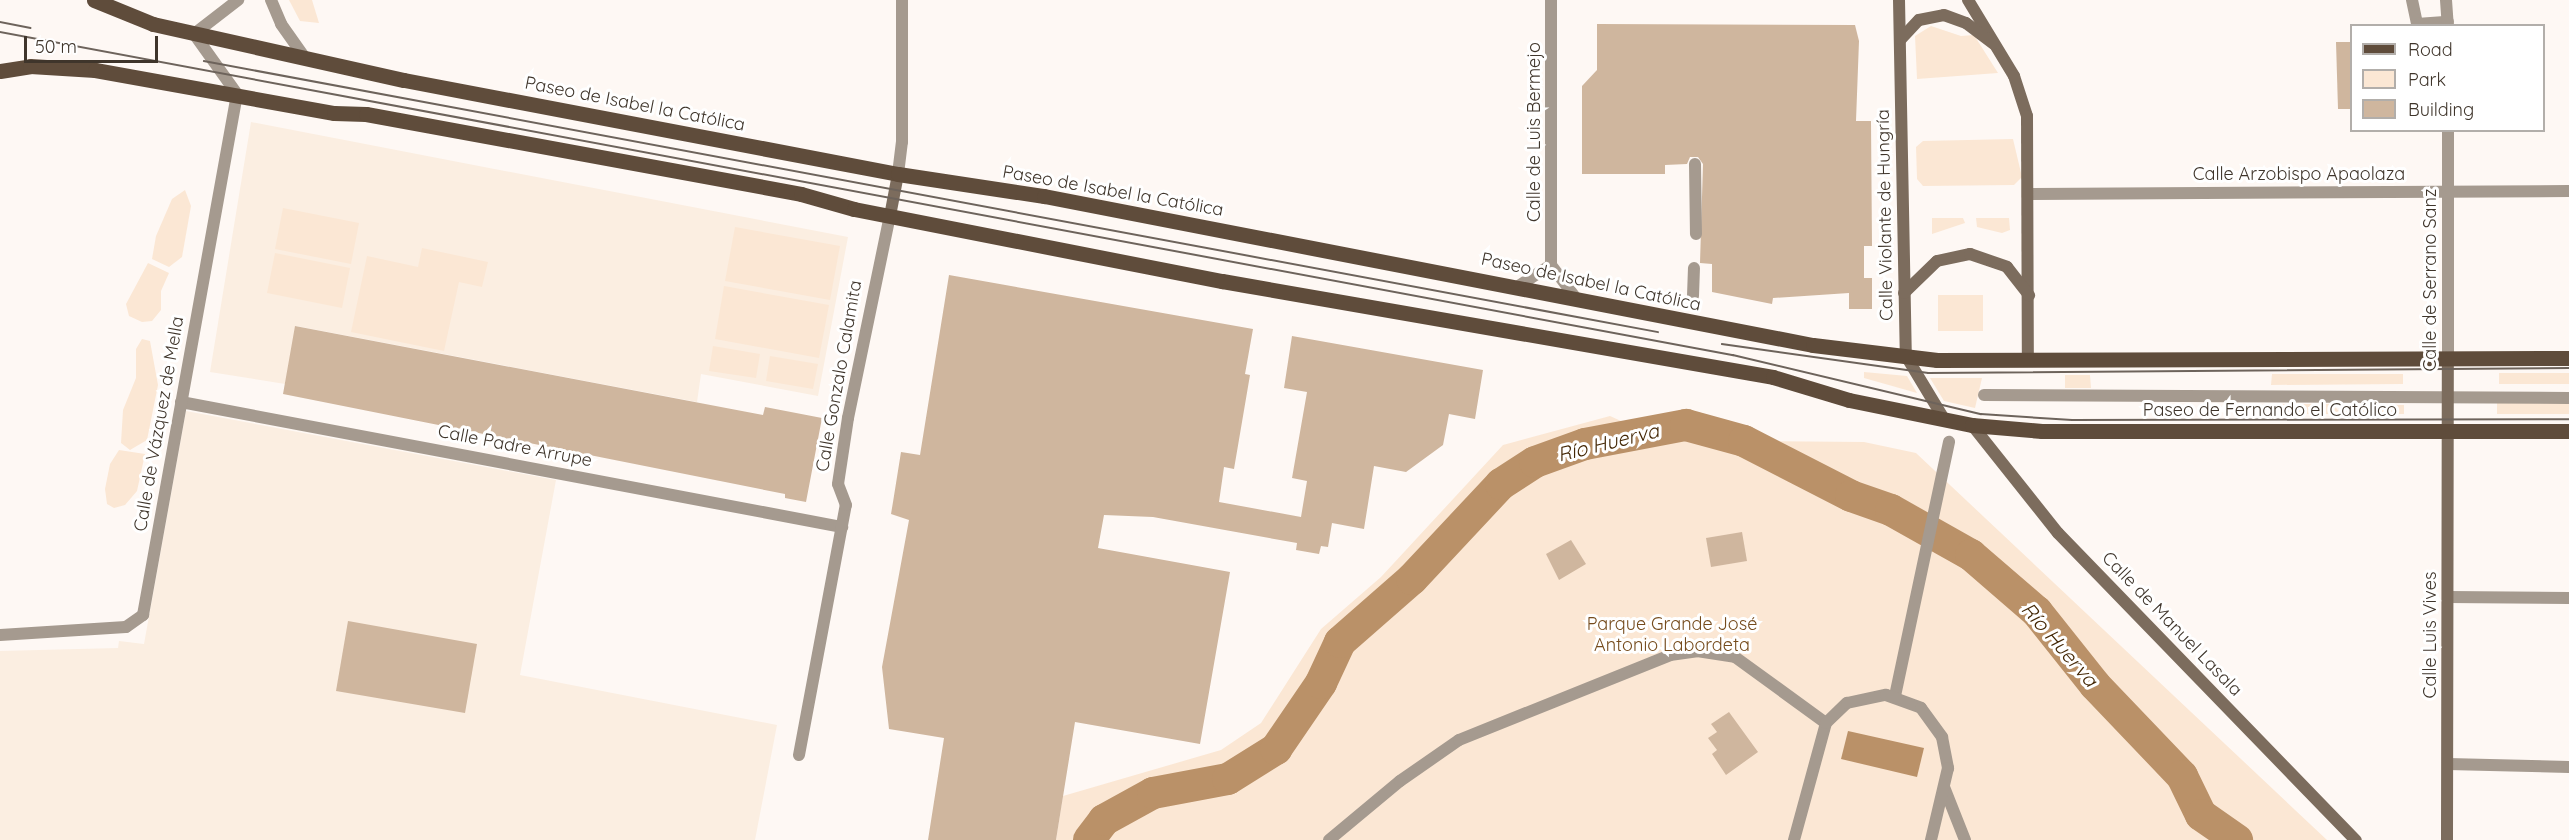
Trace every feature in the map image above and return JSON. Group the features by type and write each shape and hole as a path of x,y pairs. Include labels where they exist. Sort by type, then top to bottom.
{"main road":[{"name":"Paseo de Isabel la Católica","path":"94,0 194,34 305,58 898,174 1044,196 1517,287 1579,302 1813,345 1938,360 2028,357"},
{"name":"Calle Violante de Hungría","path":"1899,0 1906,356 1944,419"},
{"path":"1968,0 1988,29 2025,100 2029,194 2028,357 2569,358"},
{"path":"1900,39 1919,20 1944,15 1966,23 1996,45"},
{"path":"0,71 30,66 95,70 789,192 890,216 1257,287 1773,377 1849,400 1972,425"},
{"path":"890,216 898,174"},
{"path":"1904,293 1937,261 1970,254 2007,267 2029,296"},
{"name":"Calle de Serrano Sanz","path":"2448,358 2448,429"},
{"name":"Paseo de Fernando el Católico","path":"1972,425 2042,431 2569,430"},
{"name":"Calle de Manuel Lasala","path":"1972,425 2058,533 2356,840"},
{"name":"Calle Luis Vives","path":"2447,840 2448,429"}],"street":[{"path":"237,94 194,34 238,0"},
{"path":"271,0 281,24 305,58"},
{"path":"898,174 902,142 902,0"},
{"name":"Calle de Luis Bermejo","path":"1551,0 1551,265"},
{"path":"2412,0 2418,24 2448,24 2446,0"},
{"name":"Calle de Vázquez de Mella","path":"0,635 126,627 141,618 237,94"},
{"name":"Calle de Serrano Sanz","path":"2448,132 2448,358"},
{"path":"1695,164 1696,234"},
{"name":"Calle Arzobispo Apaolaza","path":"2029,194 2569,190"},
{"name":"Calle Gonzalo Calamita","path":"799,754 846,505 838,484 848,418 890,216"},
{"path":"1517,287 1551,265 1579,302"},
{"path":"1693,296 1694,268"},
{"name":"Paseo de Fernando el Católico","path":"1984,395 2324,398 2346,393 2448,399 2569,398"},
{"name":"Calle Padre Arrupe","path":"181,402 842,527"},
{"path":"1895,696 1908,625 1949,442"},
{"path":"2448,597 2569,598"},
{"path":"1329,840 1400,781 1459,740 1670,655 1697,651 1735,657 1826,723"},
{"path":"1794,840 1817,740 1826,723 1860,698 1895,696 1921,708 1938,728 1947,753 1944,787 1931,840"},
{"path":"2448,764 2569,767"},
{"path":"1944,787 1965,840"}],"shaded area":[{"path":"251,122 848,237 818,396 701,374 697,402 296,326 285,384 210,372"},
{"path":"186,411 556,480 520,675 777,725 755,840 0,840 0,651 118,648 119,641 144,644"},
{"path":"1848,731 1924,748 1917,777 1841,759"}],"green space":[{"path":"289,0 312,0 319,23 300,21"},
{"path":"1931,26 1961,36 1974,35 1998,73 1917,79 1915,36"},
{"path":"2013,139 2022,177 2014,185 1923,186 1917,179 1916,147 1923,141"},
{"path":"185,190 191,206 182,257 169,267 152,259 156,236 172,199"},
{"path":"283,208 359,223 351,264 275,249"},
{"path":"1932,218 1963,218 1965,223 1932,234"},
{"path":"1976,218 2009,218 2010,230 2002,233 1977,227"},
{"path":"735,227 840,246 830,300 725,281"},
{"path":"422,248 488,262 482,287 459,282 444,351 351,332 367,256 418,267"},
{"path":"275,253 350,268 342,308 267,293"},
{"path":"148,263 169,273 161,291 161,310 152,321 142,322 129,316 126,304"},
{"path":"724,286 829,305 819,358 715,339"},
{"path":"1938,295 1983,295 1983,331 1938,331"},
{"path":"142,339 150,341 158,385 147,440 130,450 121,443 123,410 136,378 136,349"},
{"path":"713,346 760,354 756,378 709,371"},
{"path":"770,356 818,364 813,389 766,381"},
{"path":"1864,372 1907,376 1917,393 1864,378"},
{"path":"2499,373 2569,373 2569,384 2499,384"},
{"path":"2272,374 2403,374 2403,384 2271,385"},
{"path":"2065,375 2090,375 2091,388 2065,388"},
{"path":"1930,378 1982,378 1975,408 1944,401"},
{"path":"2497,403 2569,403 2569,414 2497,414"},
{"path":"2272,404 2333,404 2341,414 2271,414"},
{"path":"2357,405 2404,405 2404,414 2341,414"},
{"name":"Parque Grande José Antonio Labordeta","path":"1610,416 1641,430 1686,425 1744,441 1864,442 1916,453 2327,840 1056,840 1063,796 1221,750 1261,723 1321,629 1381,577 1503,445","holes":["1624,434 1561,454 1507,481 1535,462"]},
{"path":"119,450 145,454 137,491 125,505 114,508 107,504 105,489 110,464"}],"building":[{"path":"1597,24 1855,25 1859,41 1856,121 1871,121 1872,246 1864,246 1864,278 1872,278 1872,309 1849,309 1849,293 1773,298 1772,304 1712,292 1712,264 1700,263 1703,164 1698,157 1690,157 1687,164 1665,165 1665,174 1582,174 1582,86 1597,70"},
{"path":"2336,42 2350,42 2350,109 2338,109"},
{"path":"949,275 1253,329 1245,374 1250,375 1234,469 1224,467 1219,502 1301,517 1307,481 1292,478 1307,392 1284,388 1292,336 1483,370 1475,419 1449,414 1443,445 1406,472 1374,466 1364,529 1332,523 1328,547 1321,546 1319,554 1296,550 1297,543 1153,517 1104,515 1098,548 1230,572 1200,744 1075,722 1056,840 928,840 944,738 889,729 882,667 909,520 891,514 901,452 920,455"},
{"path":"295,326 763,415 765,407 822,418 806,502 785,498 785,494 283,394"},
{"path":"1742,532 1747,561 1711,567 1706,538"},
{"path":"1571,540 1586,564 1559,580 1546,554"},
{"path":"348,621 477,644 465,713 336,691"},
{"path":"1729,712 1758,752 1726,775 1712,754 1717,750 1708,738 1717,732 1711,724"}],"waterway":[{"name":"Río Huerva","path":"1089,840 1104,820 1153,793 1228,779 1276,749 1321,683 1340,642 1412,579 1501,484 1535,462 1585,444 1686,425 1744,441 1851,496 1891,510 1971,555 2037,612 2095,685 2182,776 2201,815 2237,840"}],"tram line":[{"path":"0,22 30,28"},
{"path":"0,32 1733,355 1981,414 2072,420 2569,419"},
{"path":"204,61 1658,332"},
{"path":"1722,344 1928,373 2569,368"}]}
